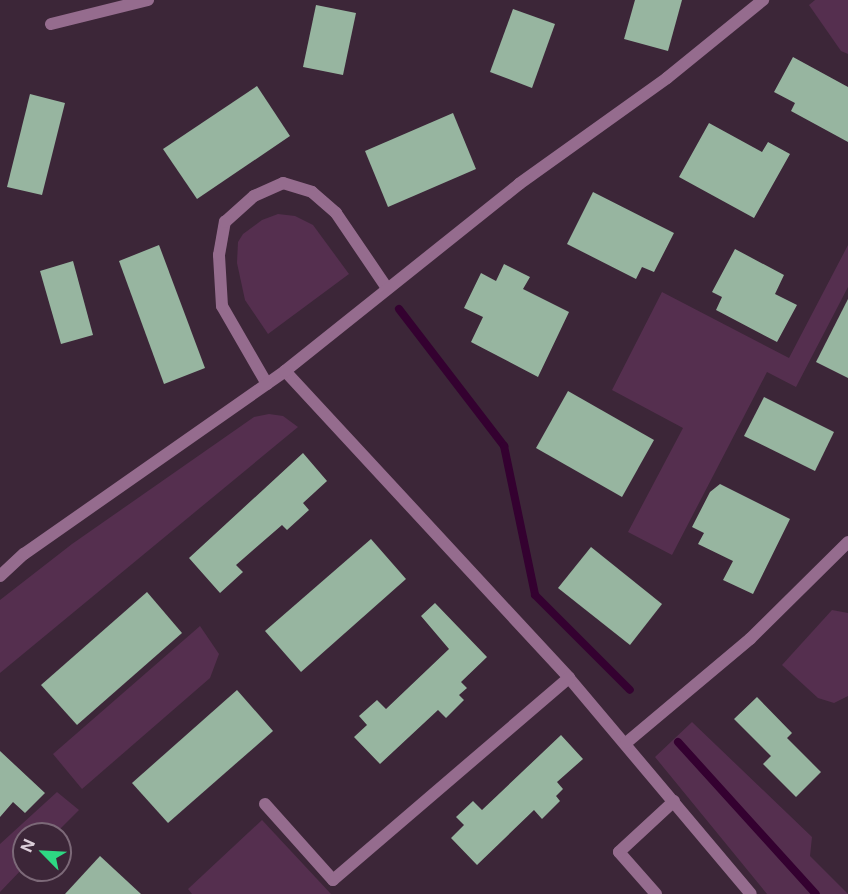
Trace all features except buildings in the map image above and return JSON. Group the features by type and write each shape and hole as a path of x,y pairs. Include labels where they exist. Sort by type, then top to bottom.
{"street":[{"path":"51,24 148,0"},
{"path":"0,576 24,554 285,371 519,184 708,47 763,0"},
{"path":"267,384 222,306 219,255 225,222 254,196 283,183 312,192 336,213 387,288"},
{"path":"285,371 569,678 751,894"},
{"path":"626,743 750,639 848,542"},
{"path":"266,804 333,880 569,678"},
{"path":"656,894 619,852 674,801"}],"shaded area":[{"path":"815,0 848,0 848,54 841,51 809,5"},
{"path":"278,214 295,216 313,225 349,274 268,334 245,300 237,263 238,242 243,234 262,220"},
{"path":"848,245 848,287 796,387 767,372 672,555 628,532 683,428 612,390 662,292 789,358"},
{"path":"269,414 283,416 298,427 0,673 0,600 72,544 254,417"},
{"path":"832,610 848,613 848,696 834,703 818,698 782,665"},
{"path":"200,626 219,654 210,678 82,789 53,754"},
{"path":"692,722 812,837 810,856 848,894 767,894 655,757"},
{"path":"57,792 79,810 67,822 24,822"},
{"path":"262,820 331,894 192,894 188,889"},
{"path":"12,833 12,880 0,892 0,844"}],"waterway":[{"path":"399,309 504,446 535,595 630,690"},
{"path":"678,742 816,894"}]}
